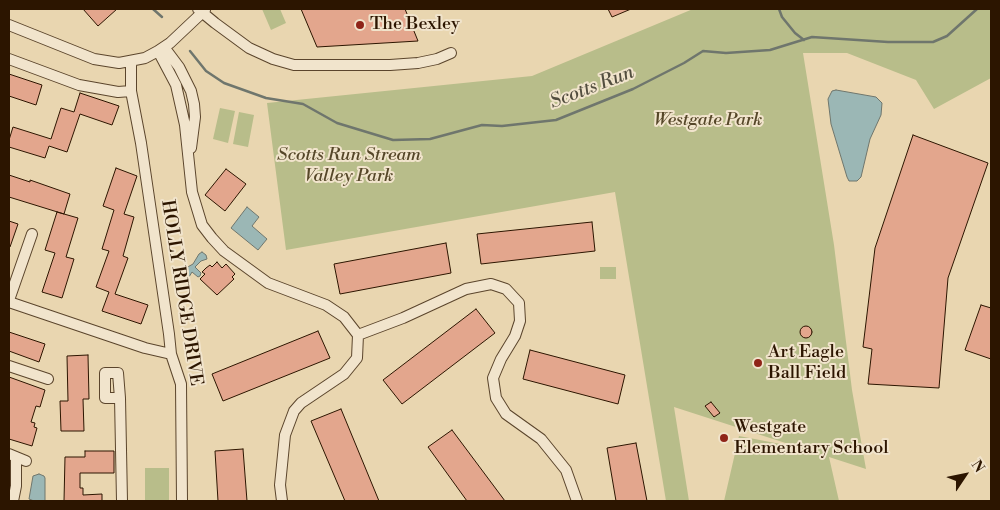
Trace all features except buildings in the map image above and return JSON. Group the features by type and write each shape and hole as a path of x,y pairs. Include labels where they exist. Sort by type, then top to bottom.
{"street":[{"path":"9,25 94,59 113,62 131,62 145,58 161,49 202,10 249,48 273,59 294,64 390,65 418,63 437,59 451,53"},
{"path":"161,49 176,85 189,157 192,192 202,225 224,251 268,283 326,305 344,317 358,335 358,358 344,374 301,403 294,411 285,435 280,485 282,501"},
{"path":"9,59 79,85 118,92 131,91"},
{"name":"HOLLY RIDGE DRIVE","path":"131,62 131,91 142,151 171,354 181,384 182,501"},
{"path":"32,234 9,301 145,348 171,354"},
{"path":"358,335 403,318 466,289 491,284 506,289 519,303 520,321 515,336 501,359 493,378 496,398 506,414 541,439 566,470 577,501"},
{"path":"9,366 48,379"},
{"path":"120,398 122,501"},
{"path":"12,456 26,461"},
{"path":"9,466 12,456"},
{"path":"12,456 16,486 13,501"}],"green space":[{"path":"262,9 280,9 286,23 271,30"},
{"path":"693,9 991,9 991,78 934,109 916,80 847,53 803,53 834,245 852,390 866,469 829,457 839,501 724,501 739,436 801,448 674,407 689,501 666,501 615,192 286,250 267,103 532,76"},
{"path":"220,108 235,111 228,143 213,139"},
{"path":"239,112 254,115 248,147 233,144"},
{"path":"600,267 616,267 616,279 600,279"},
{"path":"145,468 169,468 169,501 145,501"}],"water":[{"path":"836,90 876,97 882,103 881,115 870,139 861,177 857,181 849,181 847,177 831,124 828,99 832,91"},
{"path":"247,207 259,217 252,226 267,239 258,250 231,228"},
{"path":"202,252 206,255 207,259 201,261 195,267 201,273 200,276 198,277 192,272 189,277 184,272 184,269 193,264"},
{"path":"39,474 45,478 45,501 29,499 33,476"}],"waterway":[{"name":"Scotts Run","path":"153,9 162,17"},
{"path":"779,9 782,17 795,33 804,40"},
{"name":"Scotts Run","path":"190,51 206,71 224,83 266,98 303,104 337,123 393,140 430,139 482,125 502,126 556,120 633,89 703,51 726,53 770,50 812,37 888,42 933,42 947,36 977,9"}],"place":[{"name":"The Bexley","path":"360,25"},
{"name":"Art Eagle Ball Field","path":"758,363"},
{"name":"Westgate Elementary School","path":"724,438"}],"park label":[{"name":"Westgate Park","path":"708,121"},
{"name":"Scotts Run Stream Valley Park","path":"349,166"}]}
